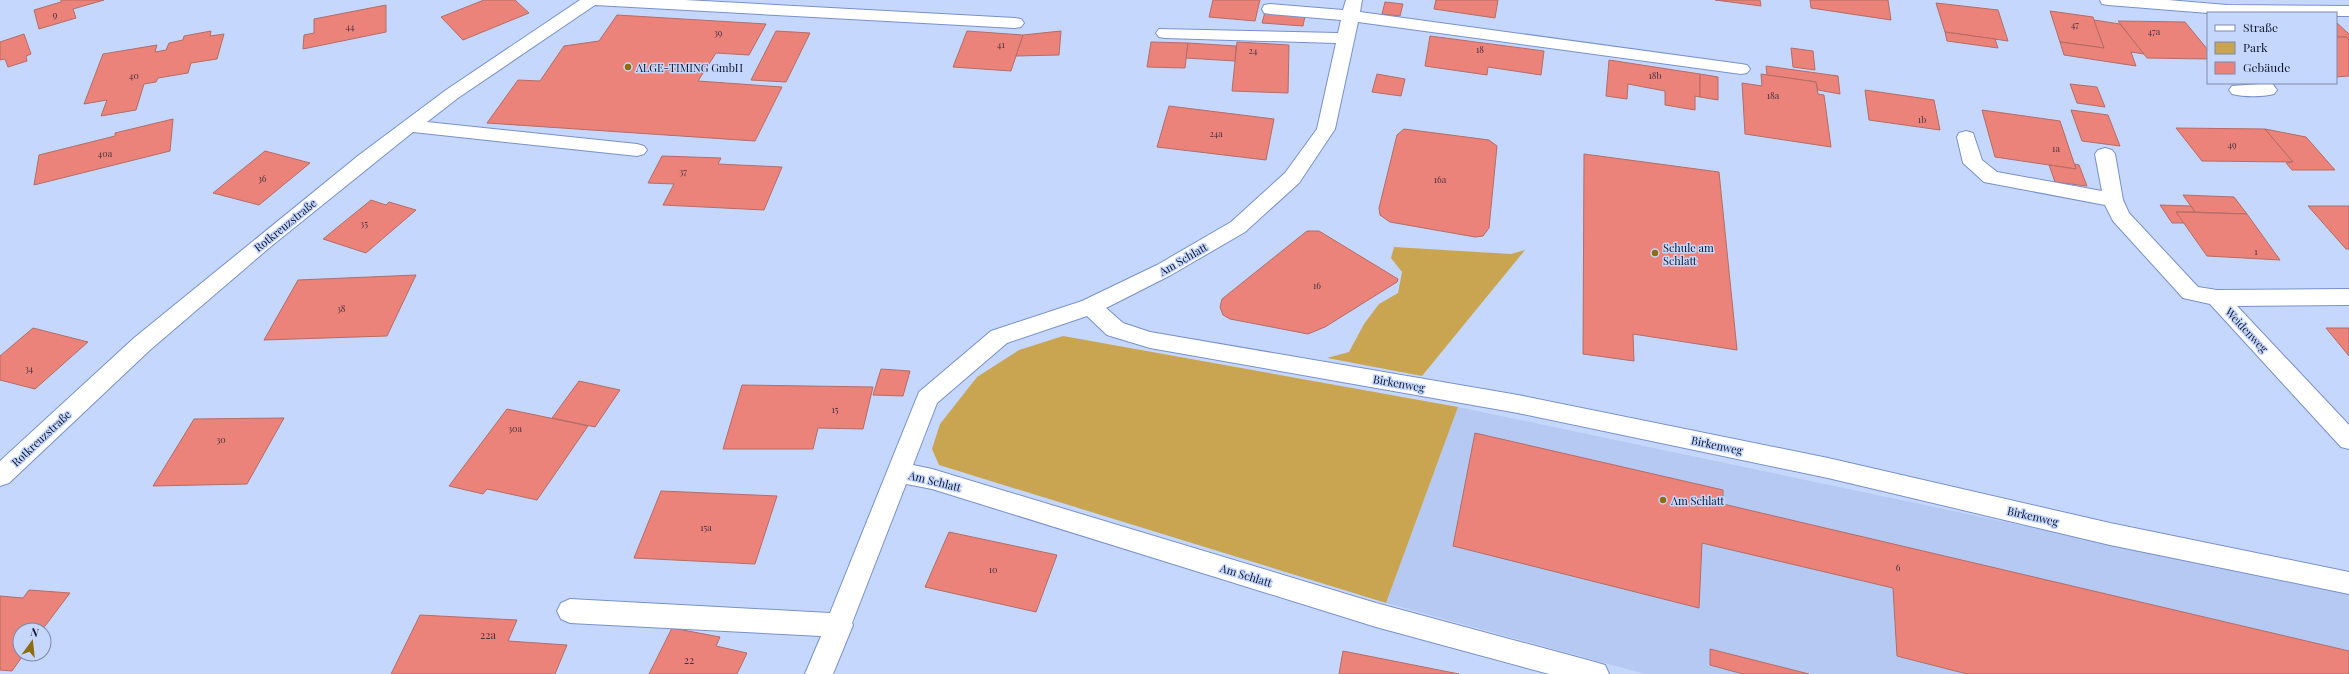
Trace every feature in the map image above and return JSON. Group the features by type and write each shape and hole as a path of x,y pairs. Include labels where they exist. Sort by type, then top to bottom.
{"street":[{"path":"591,0 1015,24"},
{"name":"Rotkreuzstraße","path":"0,476 142,344 262,243 409,126 452,94 591,0"},
{"path":"2108,0 2154,2 2203,14"},
{"path":"1270,9 1352,8 1741,70"},
{"name":"Am Schlatt","path":"819,674 840,625 897,472 927,398 999,336 1090,307 1164,270 1238,227 1292,178 1326,129 1352,8"},
{"path":"2215,12 2227,10 2349,11"},
{"path":"1165,33 1346,38"},
{"path":"2238,90 2268,90 2263,84"},
{"path":"409,126 638,150"},
{"path":"1966,137 1973,163 1991,177 2113,200"},
{"path":"2105,154 2113,200 2120,216 2191,293 2218,298"},
{"name":"Weidenweg","path":"2218,298 2349,296"},
{"name":"Weidenweg","path":"2218,298 2349,440"},
{"name":"Birkenweg","path":"1090,307 1115,329 1150,340 1518,404 1828,468 2110,534 2349,583"},
{"name":"Am Schlatt","path":"897,472 932,479 1376,615 1595,674"},
{"path":"570,611 840,625"}],"shaded area":[{"name":"Am Schlatt","path":"1458,407 2349,594 2349,674 1645,674 1386,603"}],"green space":[{"path":"1394,247 1511,254 1525,250 1422,376 1327,358 1349,352 1364,324 1379,304 1398,293 1402,272 1391,258"},
{"path":"1063,336 1458,407 1386,603 939,465 932,449 940,424 977,377 1019,350"}],"building":[{"path":"61,0 104,0 73,9 76,18 39,29 34,10 61,2"},
{"path":"484,0 515,0 529,13 463,40 441,17"},
{"path":"1213,0 1260,0 1255,21 1209,17"},
{"path":"1436,0 1498,0 1495,18 1434,9"},
{"path":"1715,0 1760,0 1761,6"},
{"path":"1810,0 1888,0 1891,20 1811,8"},
{"path":"1385,2 1403,4 1400,16 1382,14"},
{"path":"1936,3 1998,10 2008,41 1945,32"},
{"path":"386,5 386,32 303,49 304,35 314,33 314,19"},
{"path":"2050,11 2093,17 2104,48 2060,42"},
{"path":"1265,12 1305,16 1303,26 1262,23"},
{"name":"ALGE-TIMING GmbH","path":"617,15 766,24 749,55 716,53 698,81 782,87 755,141 487,123 518,80 540,81 564,46 599,41"},
{"path":"2094,20 2120,24 2144,54 2131,52 2136,66 2064,55 2060,42 2104,48"},
{"path":"2118,21 2185,22 2207,49 2207,59 2147,58"},
{"path":"2337,23 2349,34 2349,40 2346,37 2337,37"},
{"path":"211,31 210,36 224,34 217,59 191,63 188,73 158,78 156,82 144,84 136,110 101,116 107,100 84,104 103,54 157,45 155,52 166,50 169,43 183,40 184,36"},
{"path":"776,31 810,33 786,82 751,80"},
{"path":"967,31 1023,35 1011,71 953,67"},
{"path":"1061,31 1059,55 1016,56 1023,35"},
{"path":"1945,32 1995,39 1998,48 1947,41"},
{"path":"24,34 31,54 26,56 27,61 8,67 5,59 0,60 0,42"},
{"path":"1430,36 1544,51 1541,75 1488,67 1487,75 1425,66"},
{"path":"2337,37 2346,37 2349,40 2349,76 2337,77"},
{"path":"1151,42 1188,43 1185,68 1147,67"},
{"path":"1237,42 1289,45 1288,93 1232,91"},
{"path":"1188,43 1236,46 1235,61 1186,58"},
{"path":"1791,48 1813,51 1815,70 1793,67"},
{"path":"1609,60 1700,74 1700,97 1695,96 1695,110 1665,105 1665,91 1628,84 1627,99 1606,96"},
{"path":"1766,66 1838,76 1840,94 1818,90 1816,82 1767,75"},
{"path":"1377,74 1405,79 1401,96 1372,92"},
{"path":"1700,74 1718,77 1718,100 1700,97"},
{"path":"1761,74 1816,82 1818,94 1824,95 1831,147 1745,134 1742,83 1762,86"},
{"path":"2070,84 2097,87 2105,107 2077,103"},
{"path":"1865,90 1934,100 1940,130 1869,120"},
{"path":"1169,106 1274,119 1266,160 1157,147"},
{"path":"1982,110 2060,121 2076,169 1995,157"},
{"path":"2071,110 2108,115 2120,146 2082,141"},
{"path":"173,119 170,151 34,185 39,155 115,136 115,133"},
{"path":"2176,128 2265,129 2293,162 2202,161"},
{"path":"1404,129 1489,140 1497,146 1489,228 1483,236 1475,237 1390,222 1380,215 1379,208 1397,135"},
{"path":"2265,129 2306,137 2335,170 2292,170 2286,163 2293,162"},
{"path":"265,151 310,163 259,205 213,193"},
{"name":"Schule am Schlatt","path":"1584,154 1719,172 1737,350 1633,334 1634,361 1583,354"},
{"path":"662,156 721,158 718,164 782,167 764,210 663,205 674,184 648,183"},
{"path":"2075,164 2079,165 2087,186 2055,182 2049,165 2076,169"},
{"path":"2183,195 2234,197 2247,214 2195,212"},
{"path":"371,200 386,205 389,202 416,210 366,253 323,239"},
{"path":"2160,205 2191,206 2195,212 2176,212 2185,223 2172,223"},
{"path":"2308,206 2349,206 2349,249 2346,249"},
{"path":"2176,212 2247,214 2280,260 2207,256"},
{"path":"1307,231 1319,231 1398,279 1397,282 1325,327 1308,334 1230,319 1223,315 1220,307 1222,299"},
{"path":"416,275 387,336 264,340 298,280"},
{"path":"33,328 88,342 35,389 0,380 0,356"},
{"path":"2326,328 2349,328 2349,356"},
{"path":"881,369 910,371 903,396 873,395"},
{"path":"579,381 620,390 595,427 552,418"},
{"path":"742,385 873,387 863,429 818,428 813,449 723,449"},
{"path":"507,409 588,426 537,500 487,489 483,494 449,486"},
{"path":"284,418 247,484 153,486 194,419"},
{"path":"1475,433 1723,490 1723,504 2349,651 2349,674 1967,674 1897,656 1893,588 1702,543 1699,608 1453,546"},
{"path":"661,491 777,496 755,564 634,558"},
{"path":"949,532 1057,555 1036,612 925,587"},
{"path":"29,590 70,593 48,622 12,622 12,662 18,662 12,671 0,670 0,596 23,598"},
{"path":"420,615 517,620 508,641 567,645 555,674 391,674"},
{"path":"672,628 720,637 716,646 747,653 737,674 649,674"},
{"path":"1710,649 1809,674 1743,674 1710,665"},
{"path":"1343,651 1459,674 1339,674"}],"place":[{"name":"ALGE-TIMING GmbH","path":"628,67"},
{"name":"Schule am Schlatt","path":"1655,253"},
{"name":"Am Schlatt","path":"1663,500"}]}
